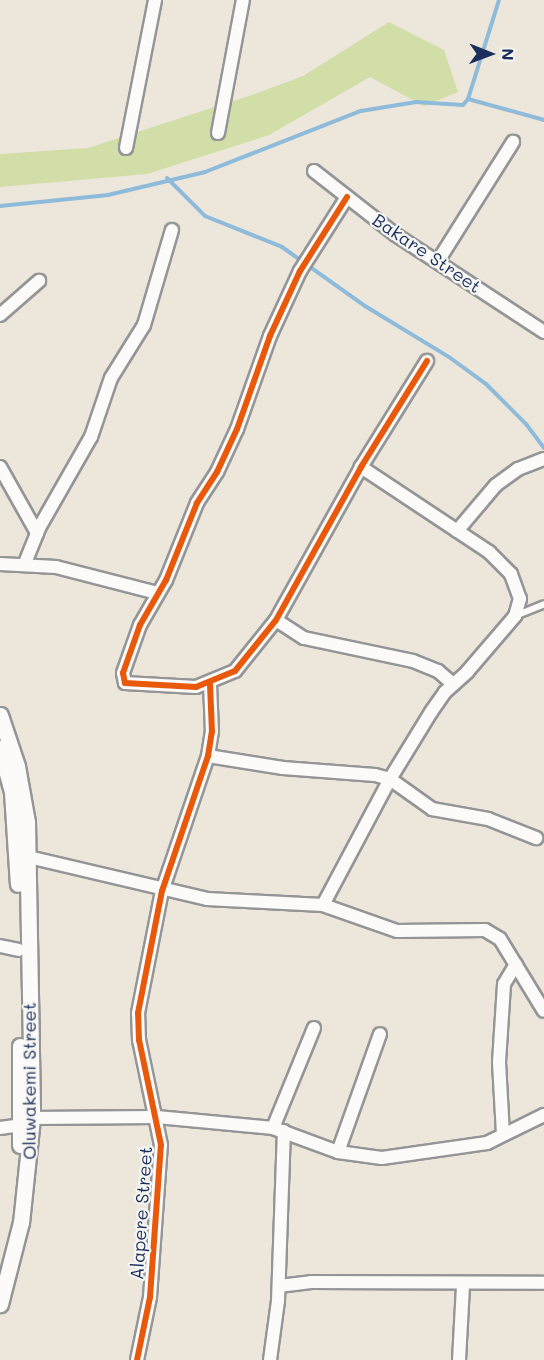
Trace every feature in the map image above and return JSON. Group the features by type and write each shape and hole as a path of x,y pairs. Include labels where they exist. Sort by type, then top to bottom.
{"street":[{"path":"126,148 155,0"},
{"path":"218,133 243,0"},
{"path":"438,261 513,142"},
{"name":"Bakare Street","path":"314,171 396,235 542,328"},
{"path":"347,197 300,271 270,336 237,429 217,472 197,502 166,580 157,593 127,661 122,678 125,683 196,687 210,684 235,670 276,620 361,467 427,361"},
{"path":"25,563 37,533 90,437 111,378 144,325 171,230"},
{"path":"0,315 39,281"},
{"path":"457,531 496,485 518,469 544,459"},
{"path":"0,467 37,533"},
{"path":"323,904 390,779 453,684 515,616 519,599 511,574 489,552 361,467"},
{"path":"0,564 25,563 56,567 157,593"},
{"path":"276,620 304,638 413,661 438,671 453,684"},
{"name":"Alapere Street","path":"137,1360 150,1297 161,1144 139,1040 138,1013 162,891 207,756 212,732 210,684"},
{"path":"0,715 23,794 22,855"},
{"path":"0,748 12,792 22,855"},
{"path":"207,756 390,779 432,809 503,823 536,838"},
{"path":"22,855 162,891 246,903 323,904 397,931 485,930 500,939 544,1011"},
{"name":"Oluwakemi Street","path":"0,1266 19,1173 26,1122 19,950 22,855"},
{"name":"Oluwakemi Street","path":"0,1304 21,1222 26,1122 22,855"},
{"path":"0,946 19,950"},
{"path":"502,1134 499,1062 504,984 516,964"},
{"path":"270,1360 279,1286 278,1129 314,1028"},
{"path":"338,1152 380,1034"},
{"path":"0,1128 26,1122 157,1118 278,1129 338,1152 382,1158 433,1153 487,1143 544,1115"},
{"path":"279,1286 311,1282 463,1285 544,1283"},
{"path":"459,1360 463,1285"}],"lane":[{"path":"515,616 544,604"}],"green space":[{"path":"389,22 444,50 458,92 424,106 370,77 269,135 147,174 0,187 0,154 88,148 255,94 303,76"}],"waterway":[{"path":"468,99 499,0"},
{"path":"0,206 108,195 205,172 361,111 416,102 463,105 468,99 544,120"},
{"path":"167,178 205,216 282,247 365,306 449,357 486,384 526,424 544,448"}],"cycle path":[{"path":"347,197 300,271 270,336 237,429 217,472 197,503 166,580 140,625 123,673 125,683 196,687 235,671 276,620 361,467 427,361"},
{"path":"137,1360 150,1297 161,1145 139,1040 138,1013 162,891 208,756 212,732 210,684"}]}
